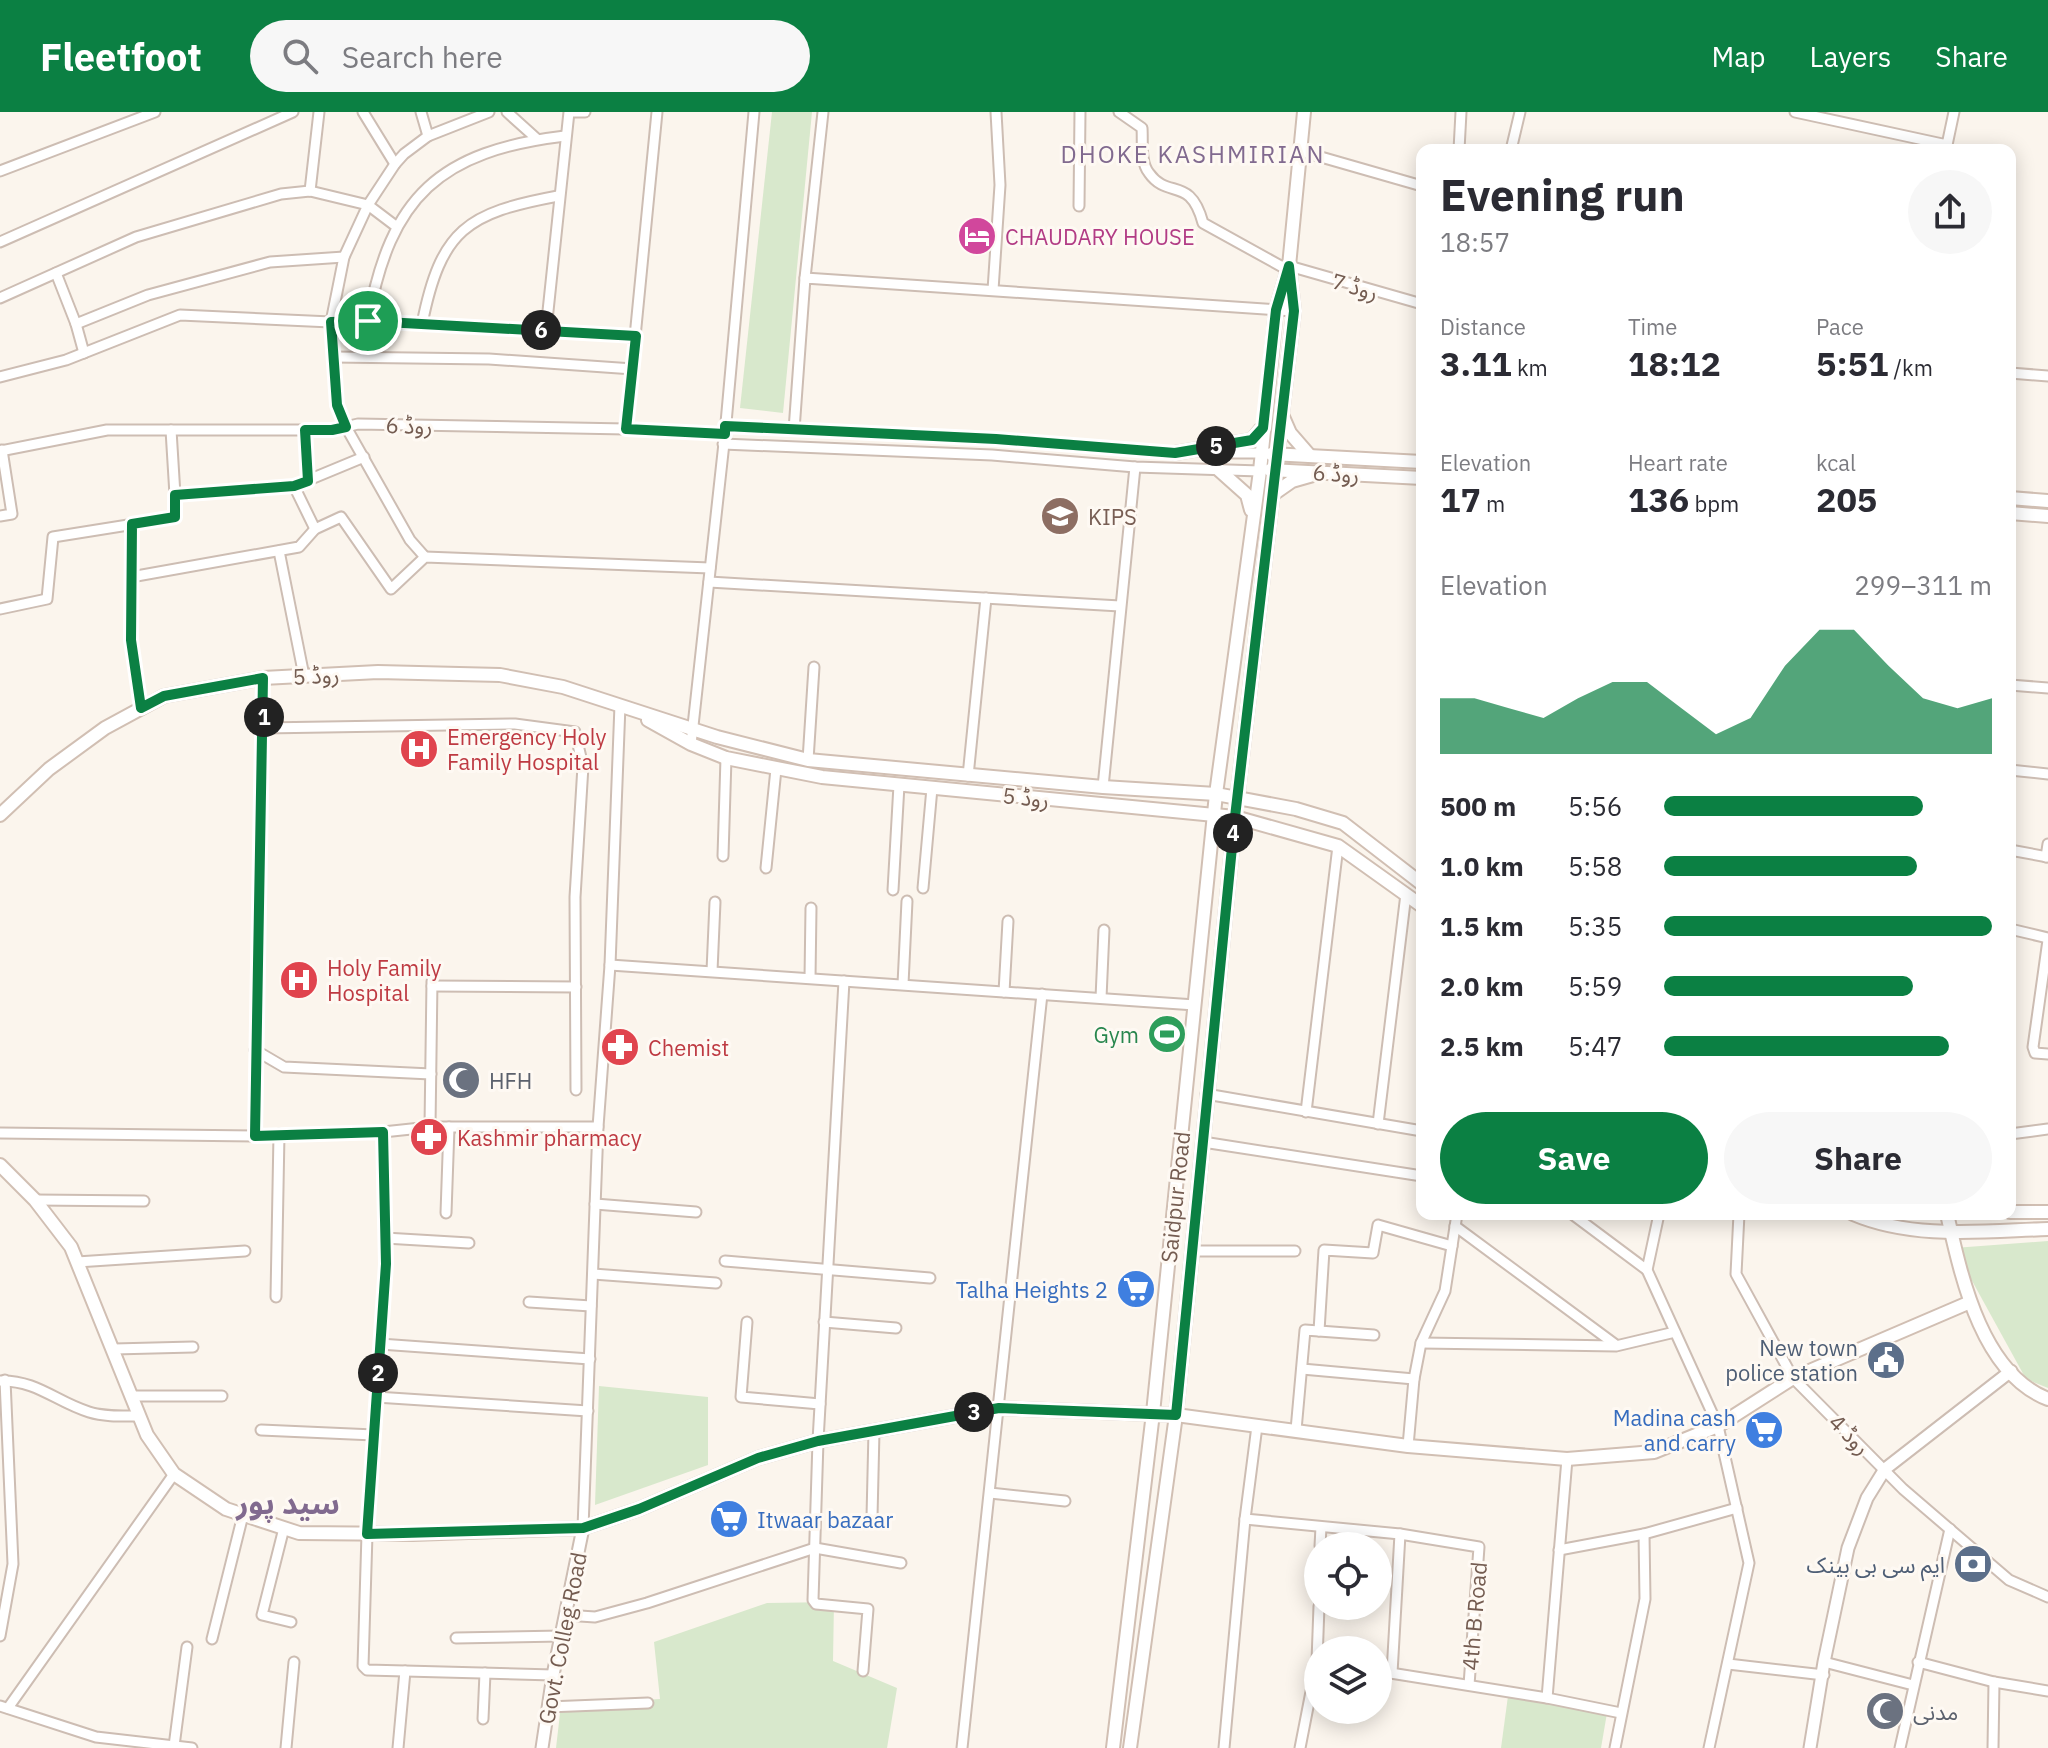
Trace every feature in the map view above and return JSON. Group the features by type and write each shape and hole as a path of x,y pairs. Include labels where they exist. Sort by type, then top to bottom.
{"main road":[{"name":"Saidpur Road","path":"1113,1748 1153,1413 1216,794 1260,471 1276,310 1289,268 1304,112"},
{"name":"Saidpur Road","path":"1130,1748 1176,1415 1235,817 1294,311 1289,268"},
{"path":"1282,414 1290,433 1310,456"},
{"path":"1175,453 1252,440 1263,428"},
{"name":"روڈ 6","path":"1260,453 1416,462"},
{"name":"روڈ 6","path":"1260,471 1275,469 1416,478"},
{"path":"1219,470 1247,495 1253,517"},
{"path":"1272,495 1292,481 1324,472"},
{"path":"2016,498 2048,501"},
{"path":"2016,513 2048,516"},
{"name":"روڈ 5","path":"0,815 49,769 105,728 164,696 263,678 378,672 500,675 563,687 692,729 808,760 968,776 1238,796 1343,823 1416,879"},
{"name":"روڈ 5","path":"620,705 691,744 726,758 776,769 822,777 1235,817 1338,846 1416,902"},
{"path":"0,1165 35,1200 71,1247 147,1435 174,1474 226,1509 299,1533 583,1528 639,1509 758,1458 818,1441 999,1408 1176,1415 1408,1446 1567,1459 1654,1452 1718,1426 1793,1378 1968,1303"},
{"path":"2016,1212 2048,1212"},
{"path":"1868,1220 1880,1225 1951,1232 2048,1229"},
{"path":"1948,1220 1968,1303 2000,1358 2011,1371 2048,1399"}],"street":[{"path":"0,171 155,112"},
{"path":"310,191 319,112"},
{"path":"363,112 395,164"},
{"path":"421,112 428,136"},
{"path":"425,557 410,540 346,427 337,405 331,322 344,257 368,205 395,164 428,136 489,112"},
{"path":"507,112 537,139"},
{"path":"546,330 558,196 564,171 565,136 570,112 585,112"},
{"path":"626,429 657,112"},
{"path":"691,744 754,112"},
{"path":"794,430 805,278 823,112"},
{"path":"993,290 1000,185 996,112"},
{"path":"1079,206 1080,112"},
{"name":"روڈ 7","path":"1119,112 1142,128 1143,158 1148,173 1162,184 1189,193 1200,209 1203,223 1289,268 1416,302"},
{"path":"1459,144 1461,112"},
{"path":"1512,144 1520,112"},
{"path":"1795,112 1929,144"},
{"path":"1947,144 1954,112"},
{"path":"0,242 288,113"},
{"path":"368,321 375,282 397,227 433,180 460,162 537,139 565,136"},
{"path":"1300,151 1416,184"},
{"path":"0,298 136,237 281,194 310,191 368,205 397,227"},
{"path":"422,324 445,250 476,219 508,205 558,196"},
{"path":"76,324 148,295 270,262 344,257"},
{"path":"56,273 84,353"},
{"path":"805,278 1294,311"},
{"path":"0,377 84,353 180,315 368,321 636,336"},
{"path":"333,357 489,359 633,369"},
{"path":"2016,373 2048,376"},
{"name":"روڈ 6","path":"1,451 107,430 332,430 358,424 626,429 724,435 826,448 992,455 1135,467 1260,471"},
{"path":"0,609 47,599 53,537 175,517 171,430"},
{"path":"305,430 308,481"},
{"path":"826,448 828,431"},
{"name":"روڈ 6","path":"724,435 828,431 996,439 1175,453 1260,453"},
{"path":"992,455 996,439"},
{"path":"0,516 12,514 1,451"},
{"path":"175,495 294,486 364,457"},
{"path":"1103,787 1135,467"},
{"path":"294,486 315,529"},
{"path":"131,577 299,547 315,529 341,517 391,589 425,557 710,568"},
{"path":"132,524 131,640 141,708"},
{"path":"279,551 304,676"},
{"path":"709,582 1120,606"},
{"path":"968,776 986,598"},
{"path":"808,760 814,667"},
{"path":"255,1136 263,678"},
{"path":"2016,685 2048,688"},
{"path":"583,1528 598,1127 610,965 620,705"},
{"path":"264,728 515,724 575,732 583,766 575,897 576,1090"},
{"path":"723,856 726,758"},
{"path":"766,868 776,769"},
{"path":"2016,771 2048,774"},
{"path":"893,890 899,785"},
{"path":"923,888 932,788"},
{"path":"2016,851 2047,857 2048,844"},
{"path":"1306,1112 1338,846"},
{"path":"1378,1124 1406,894"},
{"path":"903,984 907,901"},
{"path":"712,971 715,902"},
{"path":"810,978 811,908"},
{"path":"1004,992 1008,921"},
{"path":"1101,998 1104,930"},
{"path":"2016,931 2048,939 2033,1047 2035,1053 2048,1054"},
{"path":"610,965 1195,1005"},
{"path":"844,981 818,1441 813,1603 865,1608 868,1611 863,1671"},
{"path":"430,1127 432,984 576,987"},
{"path":"962,1748 1042,994"},
{"path":"255,1050 284,1067 431,1074"},
{"path":"1206,1094 1416,1130"},
{"path":"0,1133 255,1136 383,1132 430,1127 598,1127"},
{"path":"446,1213 449,1127"},
{"path":"2016,1133 2048,1129"},
{"path":"383,1132 385,1238 367,1534 363,1666 367,1670 553,1675"},
{"path":"276,1297 279,1134"},
{"path":"1203,1142 1416,1175"},
{"path":"35,1200 144,1201"},
{"path":"595,1204 696,1212"},
{"path":"1408,1446 1414,1379 1421,1343 1445,1291 1456,1220"},
{"path":"1580,1220 1647,1270 1718,1426 1749,1563 1709,1748"},
{"path":"1647,1270 1658,1220"},
{"name":"روڈ 4","path":"1739,1220 1736,1274 1793,1378 1885,1469 2009,1580 2048,1597"},
{"path":"1319,1331 1324,1250 1373,1253 1378,1225 1452,1246"},
{"path":"1455,1226 1616,1346"},
{"path":"385,1238 469,1243"},
{"path":"77,1262 245,1251"},
{"path":"1193,1251 1295,1251"},
{"path":"725,1261 930,1278"},
{"path":"593,1274 716,1283"},
{"path":"529,1302 591,1306"},
{"path":"747,1322 741,1397 820,1404"},
{"path":"824,1322 896,1328"},
{"path":"1296,1430 1305,1330 1374,1335"},
{"path":"1421,1343 1616,1346 1675,1332"},
{"path":"380,1344 590,1359"},
{"path":"114,1349 193,1347"},
{"path":"1302,1369 1414,1379"},
{"path":"1810,1748 1848,1548 1867,1498 1885,1469 2011,1371"},
{"path":"0,1636 13,1564 2,1380 35,1385 90,1413 140,1416"},
{"path":"132,1396 222,1396"},
{"path":"376,1397 588,1411"},
{"path":"1224,1748 1245,1519 1257,1426"},
{"path":"261,1430 374,1435"},
{"path":"872,1517 874,1431"},
{"path":"1547,1698 1567,1459"},
{"path":"174,1474 2,1708 96,1737 192,1748"},
{"path":"990,1493 1065,1501"},
{"path":"1559,1550 1644,1534 1737,1508"},
{"path":"212,1639 243,1515"},
{"path":"1245,1519 1400,1534 1392,1673 1621,1713"},
{"path":"1321,1527 1321,1532"},
{"path":"284,1528 262,1615 291,1622"},
{"name":"Govt. Colleg Road","path":"542,1748 553,1675 583,1528"},
{"path":"1900,1748 1950,1529"},
{"name":"4th B Road","path":"1400,1534 1479,1547 1469,1685"},
{"path":"1615,1748 1645,1599 1644,1534"},
{"path":"565,1615 595,1617 815,1548 901,1563"},
{"path":"456,1638 561,1636"},
{"path":"174,1746 187,1647"},
{"path":"286,1748 294,1662"},
{"path":"1918,1662 1994,1682 2048,1691"},
{"path":"1728,1664 1824,1668 1913,1685"},
{"path":"398,1748 405,1671"},
{"path":"483,1719 485,1673"},
{"path":"1993,1748 1994,1682"},
{"path":"548,1707 648,1703"},
{"path":"1300,1748 1305,1724"}],"green space":[{"path":"772,112 812,112 783,413 740,408"},
{"path":"2048,1241 2048,1388 2026,1379 1954,1248"},
{"path":"599,1386 708,1397 708,1465 595,1505"},
{"path":"834,1602 833,1661 897,1688 887,1748 556,1748 561,1705 660,1699 654,1642 767,1603"},
{"path":"1508,1696 1607,1713 1601,1748 1501,1748"}],"place":[{"name":"CHAUDARY HOUSE","path":"977,236"},
{"name":"KIPS","path":"1060,516"},
{"name":"Emergency Holy Family Hospital","path":"419,749"},
{"name":"Holy Family Hospital","path":"299,980"},
{"name":"Gym","path":"1167,1034"},
{"name":"Chemist","path":"620,1047"},
{"name":"HFH","path":"461,1080"},
{"name":"Kashmir pharmacy","path":"429,1137"},
{"name":"Talha Heights 2","path":"1136,1289"},
{"name":"New town police station","path":"1886,1360"},
{"name":"Madina cash and carry","path":"1764,1430"},
{"name":"Itwaar bazaar","path":"729,1519"},
{"name":"ایم سی بی بینک","path":"1973,1564"},
{"name":"مدنی","path":"1885,1711"}],"district":[{"name":"DHOKE KASHMIRIAN","path":"1193,154"},
{"name":"سید پور","path":"288,1502"}],"route":[{"path":"1289,266 1294,311 1235,817 1176,1415 999,1408 818,1441 758,1458 639,1509 583,1528 367,1534 386,1264 383,1132 255,1136 263,678 164,696 141,708 131,640 132,524 175,517 175,495 294,486 308,481 305,430 346,427 337,405 331,322 368,321 636,336 626,429 725,434 725,426 996,439 1175,453 1252,440 1263,428 1276,310 1289,266"}]}
